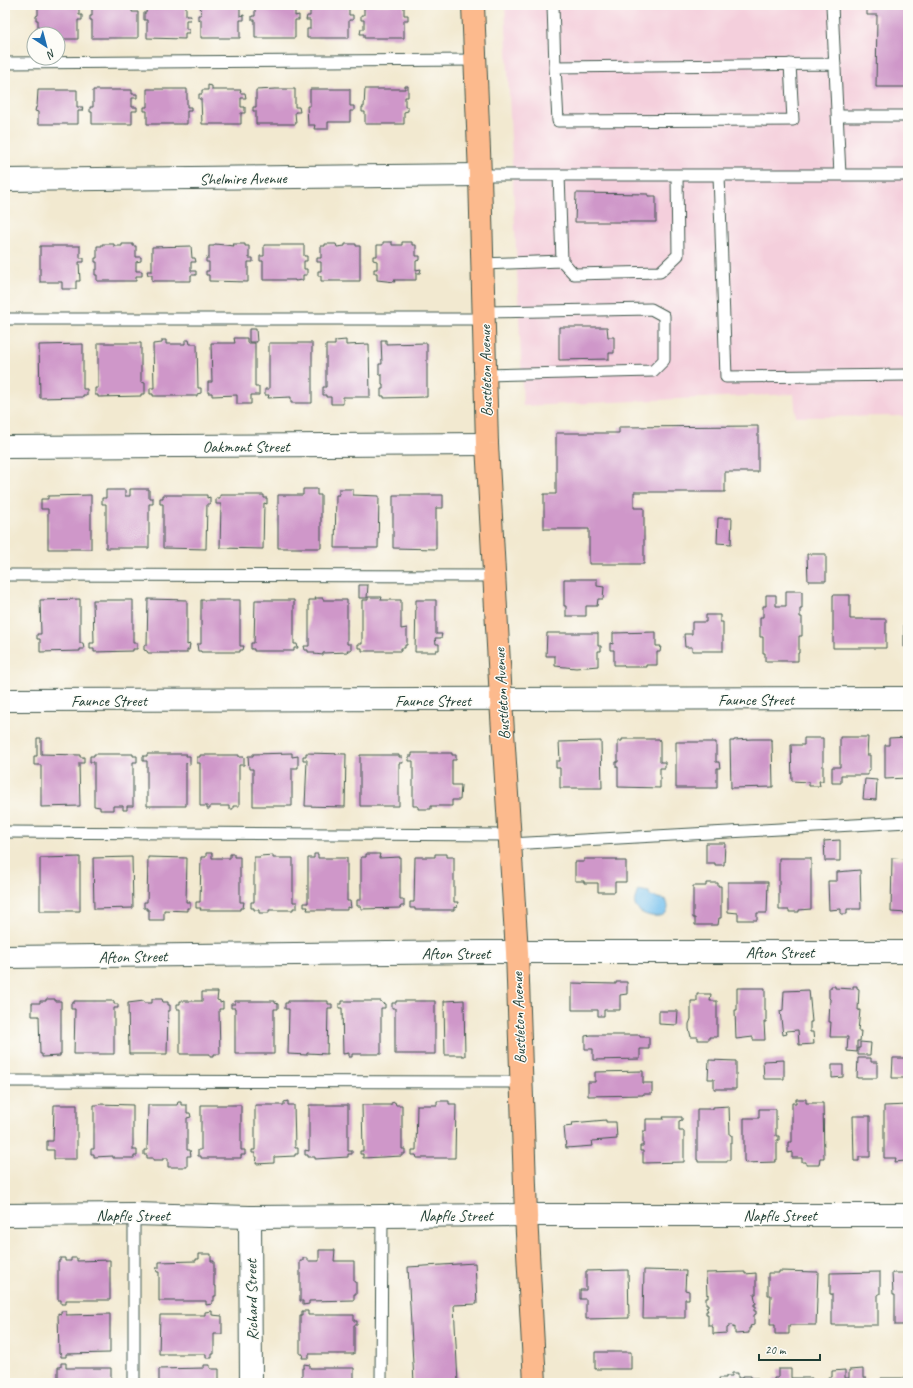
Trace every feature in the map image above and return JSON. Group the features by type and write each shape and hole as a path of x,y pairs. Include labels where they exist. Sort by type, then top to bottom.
{"main road":[{"name":"Bustleton Avenue","path":"473,5 483,264 487,444 517,952 520,1082 535,1383"}],"street":[{"name":"Shelmire Avenue","path":"5,180 480,175"},
{"name":"Oakmont Street","path":"5,447 487,444"},
{"name":"Faunce Street","path":"5,700 908,698"},
{"name":"Afton Street","path":"5,957 517,952 908,952"},
{"name":"Napfle Street","path":"5,1216 134,1214 250,1217 908,1215"},
{"name":"Richard Street","path":"250,1217 252,1383"}],"lane":[{"path":"553,5 558,121 793,120 790,64"},
{"path":"832,5 840,175"},
{"path":"5,63 475,60"},
{"path":"555,67 834,64"},
{"path":"837,116 908,116"},
{"path":"480,175 908,175"},
{"path":"559,175 562,261 574,274 660,272 678,255 677,175"},
{"path":"719,175 726,377 908,375"},
{"path":"483,264 562,261"},
{"path":"5,318 484,316 651,309 664,316 664,360 653,372 485,375"},
{"path":"5,575 494,576"},
{"path":"5,832 510,840 908,822"},
{"path":"5,1081 520,1082"},
{"path":"134,1214 134,1383"},
{"path":"381,1383 382,1216"}],"shaded area":[{"path":"505,5 908,5 908,416 796,417 794,394 523,406"}],"water":[{"path":"638,890 649,892 650,896 666,900 668,907 666,912 662,915 649,916 638,910 634,902"}],"building":[{"path":"38,5 79,5 79,15 82,15 82,20 78,20 78,39 66,39 66,26 38,26 36,16 38,15"},
{"path":"92,5 132,5 132,12 138,12 138,38 92,38 92,20 90,20 90,16 92,16"},
{"path":"147,5 186,5 186,16 191,16 190,20 186,20 186,29 189,29 189,33 185,33 185,39 147,38 147,20 144,20 144,13 146,13"},
{"path":"200,5 240,5 240,16 244,15 244,20 240,20 240,38 201,38 201,19 198,20 198,15 201,15"},
{"path":"255,5 295,5 295,16 299,15 299,20 295,20 295,38 255,38 255,20 252,20 252,16 255,16"},
{"path":"310,5 349,5 349,15 353,15 353,20 349,20 349,38 307,38 307,29 310,29 310,20 306,20 307,16 310,16"},
{"path":"364,5 404,5 404,15 408,15 408,20 404,20 404,38 364,38 364,34 360,34 361,29 364,29 364,20 361,20 361,15 364,15"},
{"path":"867,5 908,5 908,87 876,87 877,15 867,15"},
{"path":"208,85 212,86 212,90 241,90 240,93 245,93 246,98 241,98 241,107 245,107 245,113 241,113 241,124 202,124 201,99 199,99 199,94 202,94 202,90 208,90"},
{"path":"405,86 408,86 408,97 405,97 405,107 408,107 408,111 404,112 404,124 365,124 365,112 362,112 362,107 364,107 365,89 405,89"},
{"path":"147,89 187,89 187,107 191,107 191,111 187,111 187,124 147,124 147,111 144,111 144,107 147,107"},
{"path":"295,89 295,107 299,107 300,112 295,112 296,124 256,124 256,111 253,111 253,107 256,107 256,90"},
{"path":"310,89 350,89 350,106 354,106 354,111 350,111 350,122 328,122 328,129 314,129 315,125 308,125 307,106 310,106"},
{"path":"38,90 77,90 77,107 83,107 82,111 78,111 78,124 38,124 38,112 35,111 37,107"},
{"path":"93,90 132,90 132,94 137,94 137,98 132,98 132,107 137,107 137,111 132,111 132,124 92,124 92,112 90,112 90,107 93,107"},
{"path":"576,193 648,194 648,196 656,196 656,222 575,222"},
{"path":"383,242 392,242 392,245 402,245 402,242 412,242 412,245 416,245 416,256 420,256 420,260 416,261 416,270 421,269 420,273 416,273 416,280 394,280 395,282 377,280 377,273 374,273 374,269 377,269 377,261 373,260 373,256 377,256 377,245 383,245"},
{"path":"102,244 122,246 122,244 133,244 133,246 136,246 136,257 141,257 141,261 136,262 136,271 142,271 142,276 136,276 136,281 97,281 95,270 97,270 97,262 95,262 95,258 97,258 97,246 102,246"},
{"path":"215,244 234,246 233,244 245,244 245,246 249,246 249,258 253,258 253,262 248,262 248,282 209,281 209,275 206,275 206,271 209,271 209,262 206,262 206,258 209,258 209,246 214,246"},
{"path":"325,244 336,244 337,247 345,246 345,244 356,244 356,246 360,246 360,281 321,281 321,276 318,276 318,271 321,271 321,262 317,262 317,258 321,258 321,246 325,246"},
{"path":"264,245 304,245 304,256 307,256 307,261 304,261 304,269 307,269 307,275 303,275 303,280 295,281 263,280 263,261 260,261 260,256 264,256"},
{"path":"40,246 80,246 80,258 84,258 84,262 79,262 80,281 76,281 76,289 62,289 62,282 40,282"},
{"path":"191,246 192,258 195,258 196,262 191,262 191,271 196,271 196,275 191,275 191,281 152,281 152,275 148,275 147,271 152,271 152,247"},
{"path":"559,327 607,327 608,337 614,337 614,353 609,353 609,359 559,360"},
{"path":"249,329 256,329 257,342 249,342"},
{"path":"234,338 247,338 247,343 255,343 255,387 259,387 259,395 251,395 251,404 237,404 237,395 212,396 212,393 208,393 208,382 212,382 211,343 235,343"},
{"path":"162,340 166,340 166,344 185,344 185,340 189,340 190,344 197,344 198,388 201,388 201,393 197,394 197,396 153,396 153,394 150,394 150,388 154,388 153,344 162,343"},
{"path":"346,340 346,345 369,344 370,397 343,397 343,404 331,404 331,397 326,397 326,395 323,395 323,387 326,387 326,345 335,345 335,341"},
{"path":"381,340 386,340 386,344 427,343 427,397 384,398 384,396 381,396 383,384 382,375 379,375 379,364 382,364"},
{"path":"98,343 141,343 141,382 145,383 145,394 141,394 141,396 98,397 98,395 95,395 95,388 98,388"},
{"path":"269,343 312,343 312,403 291,403 291,397 268,398 269,395 265,395 265,389 269,389"},
{"path":"83,344 83,389 87,389 87,395 83,395 83,397 40,398 39,345"},
{"path":"758,426 758,472 725,472 725,492 634,492 634,508 644,508 644,564 589,564 589,529 544,529 544,494 556,494 556,433 619,433 619,427"},
{"path":"130,489 149,489 149,498 153,498 153,504 149,504 149,548 106,548 106,504 102,504 102,498 106,498 106,490 125,490 125,496 130,496"},
{"path":"303,489 317,489 317,495 321,495 321,548 278,548 278,495 303,495"},
{"path":"339,489 353,489 353,495 379,496 378,548 335,548 336,495 339,495"},
{"path":"91,495 91,549 48,549 48,509 41,509 41,499 48,499 48,496"},
{"path":"163,495 207,495 207,498 210,497 210,504 207,504 206,549 163,548 163,504 160,504 160,498 163,498"},
{"path":"220,495 264,495 264,498 267,498 267,504 264,503 263,549 220,548 221,504 216,504 216,498 220,498"},
{"path":"393,495 443,495 443,508 436,508 436,549 393,548"},
{"path":"718,518 732,518 731,544 717,543"},
{"path":"807,554 826,554 826,581 808,581"},
{"path":"564,579 597,579 597,586 604,587 603,599 598,599 597,606 586,606 586,616 566,616 566,606 564,606"},
{"path":"359,585 368,585 367,598 359,598"},
{"path":"786,591 802,591 802,609 800,609 800,617 802,617 802,636 799,636 798,661 765,661 765,653 763,653 763,637 760,637 760,617 763,617 763,606 766,606 766,595 776,595 776,606 786,606"},
{"path":"833,595 850,595 850,619 886,619 886,648 833,648"},
{"path":"368,597 382,597 381,600 401,600 401,629 407,628 407,645 405,645 405,648 401,648 401,651 362,651 362,648 358,648 358,644 362,644 362,600 368,600"},
{"path":"315,598 323,598 323,600 347,600 347,644 351,644 351,650 347,650 348,652 323,653 323,655 314,654 314,652 308,652 308,650 305,650 304,646 309,646 309,600 316,600"},
{"path":"80,599 80,643 83,643 84,649 80,649 80,651 40,652 40,639 37,639 37,634 41,634 40,600"},
{"path":"148,599 187,600 187,645 190,644 187,653 148,653 144,650 144,645 147,645"},
{"path":"93,600 133,600 133,643 137,643 137,649 133,649 133,651 94,652 94,649 90,649 90,643 94,643"},
{"path":"201,600 240,600 240,646 244,646 243,650 240,650 240,652 198,651 197,644 201,644"},
{"path":"255,600 294,600 294,644 297,644 298,648 294,648 294,651 254,651 254,649 251,649 251,643 254,643"},
{"path":"416,600 436,600 436,634 442,634 441,638 435,638 436,644 439,644 439,650 436,650 436,652 415,652"},
{"path":"904,604 908,604 908,647 904,647"},
{"path":"706,615 720,615 720,622 723,622 723,651 692,651 692,647 685,647 684,634 692,634 692,622 706,622"},
{"path":"656,632 656,646 661,646 660,652 657,652 657,665 646,665 646,667 624,667 624,665 614,665 614,650 610,650 610,643 613,644 613,633"},
{"path":"547,633 598,633 598,646 601,646 601,651 598,651 598,666 576,668 555,666 555,656 546,656"},
{"path":"840,737 868,737 867,755 870,755 870,770 868,770 868,775 841,775 841,783 832,783 832,767 840,767"},
{"path":"908,737 908,778 885,779 885,745 889,745 889,738"},
{"path":"37,738 41,738 41,754 80,755 80,757 84,757 84,763 79,763 80,806 41,807 41,765 34,765 34,756 37,756"},
{"path":"804,738 823,738 823,781 819,781 820,786 809,786 809,782 792,781 791,745 804,745"},
{"path":"622,739 659,739 660,762 665,762 665,768 660,768 660,788 618,787 618,767 616,767 616,762 618,762 618,741 622,741"},
{"path":"771,739 772,741 773,787 731,788 730,741"},
{"path":"601,741 602,788 560,788 560,768 556,768 556,761 560,761 559,742"},
{"path":"676,742 716,742 716,762 719,762 720,768 717,768 717,788 676,788"},
{"path":"292,753 292,757 298,756 298,768 292,768 292,806 253,806 253,769 249,769 248,756 253,756 253,754"},
{"path":"306,753 346,754 345,807 305,806 307,760 303,760 303,756 306,756"},
{"path":"412,753 452,753 452,755 456,755 456,760 452,760 452,785 461,785 460,800 452,800 452,806 431,806 431,809 418,809 418,806 413,806 413,761 409,761 409,756 412,756"},
{"path":"94,754 133,754 133,756 137,756 137,762 133,762 133,806 127,806 127,810 123,810 123,806 113,806 113,810 100,810 100,807 94,806 94,762 90,762 90,756 94,756"},
{"path":"147,754 186,754 186,756 190,756 190,764 186,763 186,806 147,806 147,761 143,761 143,756 147,756"},
{"path":"200,755 239,755 239,757 244,757 244,765 239,765 239,806 233,806 233,809 229,809 229,806 210,806 210,809 207,809 207,806 200,806 200,763 197,763 197,757 200,757"},
{"path":"360,755 399,755 399,757 402,757 403,763 399,763 399,806 360,806"},
{"path":"865,779 877,780 876,800 863,799"},
{"path":"840,840 840,861 825,861 824,841"},
{"path":"706,843 725,843 724,865 706,863"},
{"path":"206,853 212,853 212,858 230,858 230,854 234,854 234,857 240,857 240,902 244,902 243,908 240,908 240,910 200,910 201,908 196,908 196,902 200,902 201,857 206,857"},
{"path":"314,854 318,854 318,858 347,858 347,901 350,901 351,908 347,907 347,910 307,910 308,907 304,907 304,903 308,903 308,858 314,858"},
{"path":"366,854 380,854 379,858 400,857 400,900 404,900 404,906 401,906 400,908 361,909 361,906 357,906 357,900 361,900 361,857 366,857"},
{"path":"435,854 447,854 447,857 454,857 454,902 458,902 457,908 454,907 454,910 415,910 415,908 410,908 410,902 414,902 415,857 435,857"},
{"path":"273,855 273,858 293,858 293,902 297,902 297,908 293,908 293,910 269,910 269,913 259,913 259,910 254,910 254,908 251,908 251,902 254,902 254,857"},
{"path":"80,857 80,911 40,911 40,858"},
{"path":"132,857 133,908 94,909 93,858"},
{"path":"148,857 187,858 186,902 190,902 190,908 187,908 187,911 164,910 164,920 149,920 149,910 144,908 144,902 147,902"},
{"path":"779,858 811,858 811,909 799,910 799,912 779,910"},
{"path":"892,858 908,859 908,913 891,912"},
{"path":"584,859 617,859 617,861 626,861 626,882 615,882 615,892 598,892 598,883 584,883 584,881 575,881 575,862 584,862"},
{"path":"860,870 861,909 847,909 847,914 841,914 841,909 829,910 828,881 837,881 837,872"},
{"path":"728,882 768,882 767,913 757,913 757,920 738,920 738,913 728,912"},
{"path":"706,883 718,883 718,886 721,886 721,918 719,918 718,925 695,925 695,918 693,918 693,886 706,886"},
{"path":"616,982 627,982 627,994 620,995 620,1010 604,1010 604,1016 598,1016 598,1010 572,1010 572,983 616,984"},
{"path":"831,986 835,986 835,988 853,989 853,986 857,986 859,989 858,1010 860,1010 858,1031 861,1031 860,1041 857,1041 857,1052 847,1051 848,1037 830,1037 831,1022 829,1022 829,988 831,988"},
{"path":"737,988 765,988 765,1040 753,1040 753,1037 736,1039 735,1010 737,1010"},
{"path":"809,990 812,1022 810,1022 810,1032 813,1032 814,1044 799,1045 798,1030 786,1031 787,1034 783,1035 780,1011 783,1010 784,991"},
{"path":"202,992 218,992 217,1000 220,1001 220,1003 223,1002 223,1009 219,1009 220,1054 210,1056 210,1054 180,1054 180,1009 177,1009 177,1004 180,1004 180,1001 202,1001"},
{"path":"697,994 711,994 710,1001 717,1001 717,1037 709,1037 709,1040 698,1040 698,1037 691,1037 689,1024 691,1019 691,1001 697,1001"},
{"path":"46,999 61,1001 60,1056 42,1057 42,1054 40,1054 39,1016 32,1016 32,1003 40,1003 40,1001 46,1001"},
{"path":"152,999 162,999 163,1002 168,1002 168,1005 170,1005 170,1011 168,1011 167,1054 129,1054 128,1003 144,1001 144,1003 152,1003"},
{"path":"464,1000 465,1056 445,1055 444,1001"},
{"path":"74,1001 114,1001 114,1004 118,1004 118,1008 114,1008 114,1054 74,1054 75,1009 71,1009 71,1003 74,1003"},
{"path":"235,1001 275,1001 275,1003 278,1004 278,1009 274,1009 274,1054 235,1054 235,1008 231,1008 231,1004 235,1004"},
{"path":"288,1001 328,1001 328,1004 332,1004 332,1008 328,1008 327,1054 288,1054 289,1009 285,1009 285,1003 288,1003"},
{"path":"342,1001 381,1001 385,1004 385,1008 381,1008 381,1054 352,1054 352,1057 349,1057 349,1053 343,1054 342,1008 339,1008 339,1004 342,1004"},
{"path":"396,1001 435,1001 435,1054 395,1054 395,1008 392,1008 392,1003 396,1003"},
{"path":"659,1011 678,1011 677,1025 659,1024"},
{"path":"640,1035 640,1037 649,1037 649,1049 640,1049 640,1059 593,1060 593,1049 585,1049 585,1036"},
{"path":"860,1042 871,1043 870,1055 858,1055"},
{"path":"858,1058 871,1058 871,1062 877,1062 877,1078 857,1078"},
{"path":"893,1058 908,1058 908,1078 892,1078"},
{"path":"709,1060 736,1061 736,1089 714,1089 714,1079 708,1079"},
{"path":"784,1060 784,1079 764,1079 763,1061"},
{"path":"832,1065 843,1065 843,1077 832,1078"},
{"path":"643,1071 643,1083 652,1083 652,1094 588,1096 588,1082 595,1082 595,1072"},
{"path":"796,1099 806,1099 806,1103 823,1103 824,1158 820,1158 819,1165 806,1165 806,1162 802,1162 802,1158 792,1158 792,1152 788,1153 788,1142 792,1142 792,1103 796,1103"},
{"path":"288,1101 288,1105 294,1105 295,1148 298,1148 298,1154 295,1154 295,1156 274,1157 274,1163 256,1164 257,1157 255,1157 255,1153 252,1153 252,1150 255,1150 255,1105 284,1105 284,1102"},
{"path":"437,1101 449,1101 449,1104 456,1104 455,1158 417,1158 416,1155 412,1155 412,1150 416,1150 417,1105 437,1105"},
{"path":"178,1102 181,1102 181,1105 187,1105 187,1113 190,1113 191,1117 187,1118 187,1150 190,1150 191,1156 187,1156 187,1167 168,1167 168,1158 163,1158 163,1160 153,1160 153,1158 147,1158 147,1155 144,1155 144,1150 147,1150 148,1105 177,1105"},
{"path":"395,1102 396,1105 402,1105 402,1149 405,1149 405,1154 402,1154 402,1156 363,1158 363,1154 360,1154 360,1151 363,1151 362,1105 391,1105 391,1103"},
{"path":"54,1105 77,1105 77,1159 54,1159 54,1150 47,1150 47,1141 53,1141"},
{"path":"94,1105 133,1105 133,1150 137,1150 137,1156 134,1156 134,1158 113,1158 113,1156 94,1157 94,1154 91,1154 91,1149 94,1149"},
{"path":"201,1105 241,1105 241,1150 245,1150 245,1155 241,1155 241,1158 201,1158 201,1156 198,1156 198,1150 201,1150"},
{"path":"309,1105 348,1105 348,1151 352,1151 352,1154 348,1154 348,1157 315,1159 315,1157 308,1157 308,1155 305,1155 305,1150 309,1151"},
{"path":"908,1105 908,1158 906,1158 905,1161 895,1162 896,1158 884,1158 884,1106"},
{"path":"729,1106 730,1135 732,1135 732,1142 730,1142 730,1160 727,1160 727,1162 698,1162 697,1109 713,1109 713,1107"},
{"path":"759,1109 776,1109 776,1136 779,1136 779,1140 777,1140 777,1160 775,1160 775,1162 745,1163 744,1118 759,1118"},
{"path":"853,1116 870,1116 870,1157 859,1157 859,1161 854,1161"},
{"path":"663,1117 682,1117 682,1120 679,1121 679,1131 684,1131 684,1162 643,1163 643,1151 640,1151 640,1146 643,1146 643,1131 646,1131 646,1119 664,1119"},
{"path":"606,1120 606,1122 616,1122 617,1139 592,1141 593,1146 566,1148 564,1127 573,1126 572,1123"},
{"path":"319,1250 335,1250 334,1261 354,1261 354,1282 356,1282 356,1294 354,1294 354,1300 309,1301 309,1304 303,1305 303,1301 300,1301 300,1261 303,1261 303,1258 308,1258 308,1261 319,1261"},
{"path":"199,1254 211,1254 211,1261 214,1261 214,1286 216,1286 216,1296 214,1296 214,1301 212,1301 212,1304 206,1305 206,1301 159,1301 159,1272 157,1272 156,1268 159,1268 159,1262 196,1261 196,1259 199,1259"},
{"path":"60,1258 65,1258 65,1261 71,1261 71,1258 77,1258 77,1261 110,1260 110,1300 66,1300 66,1304 61,1304 61,1300 58,1300 58,1261 60,1261"},
{"path":"475,1263 477,1304 454,1305 458,1383 414,1383 408,1267"},
{"path":"628,1270 629,1318 586,1319 586,1299 580,1299 580,1290 586,1290 586,1271"},
{"path":"644,1270 686,1271 685,1290 689,1291 689,1299 685,1299 685,1318 643,1318"},
{"path":"779,1271 818,1272 816,1325 789,1325 789,1334 775,1334 775,1325 770,1325 771,1295 768,1295 768,1273 779,1273"},
{"path":"745,1272 745,1274 756,1273 756,1294 754,1294 756,1304 754,1304 754,1306 756,1306 756,1309 754,1309 754,1311 756,1311 756,1314 754,1315 754,1325 750,1326 751,1328 749,1328 749,1333 735,1334 735,1327 733,1328 733,1325 729,1325 727,1328 727,1333 713,1334 713,1327 712,1325 708,1325 708,1314 706,1314 706,1311 708,1311 706,1307 708,1304 706,1304 706,1298 708,1298 708,1294 707,1295 706,1273"},
{"path":"880,1272 878,1325 832,1325 830,1273"},
{"path":"892,1273 908,1273 908,1325 895,1325 895,1295 893,1295"},
{"path":"61,1311 66,1311 66,1315 110,1314 110,1353 66,1354 66,1357 61,1357 61,1354 59,1353 58,1313 61,1314"},
{"path":"212,1311 212,1315 222,1316 222,1334 214,1334 214,1354 212,1354 212,1358 206,1358 206,1354 159,1354 160,1315 205,1315 205,1312"},
{"path":"302,1311 308,1311 308,1315 354,1315 354,1321 357,1321 357,1325 354,1325 354,1354 309,1354 309,1358 302,1358 303,1354 300,1354 300,1315 302,1315"},
{"path":"595,1352 631,1352 631,1369 595,1369"},
{"path":"61,1363 66,1363 66,1368 111,1368 111,1383 58,1383 58,1367 61,1367"},
{"path":"304,1364 310,1365 310,1368 354,1368 354,1383 302,1383 302,1368 304,1368"},
{"path":"204,1365 210,1365 210,1368 212,1369 219,1369 219,1383 159,1383 159,1369 204,1368"},
{"path":"778,1369 791,1369 791,1378 812,1378 812,1383 774,1383 774,1378 778,1378"},
{"path":"863,1369 863,1378 866,1378 867,1383 828,1383 828,1377 832,1377 832,1371 845,1370 845,1378 849,1378 849,1370"},
{"path":"732,1373 738,1373 738,1378 743,1378 743,1376 751,1376 751,1378 758,1378 758,1383 720,1383 719,1378 732,1376"},
{"path":"881,1378 908,1378 908,1383 881,1383"}]}
